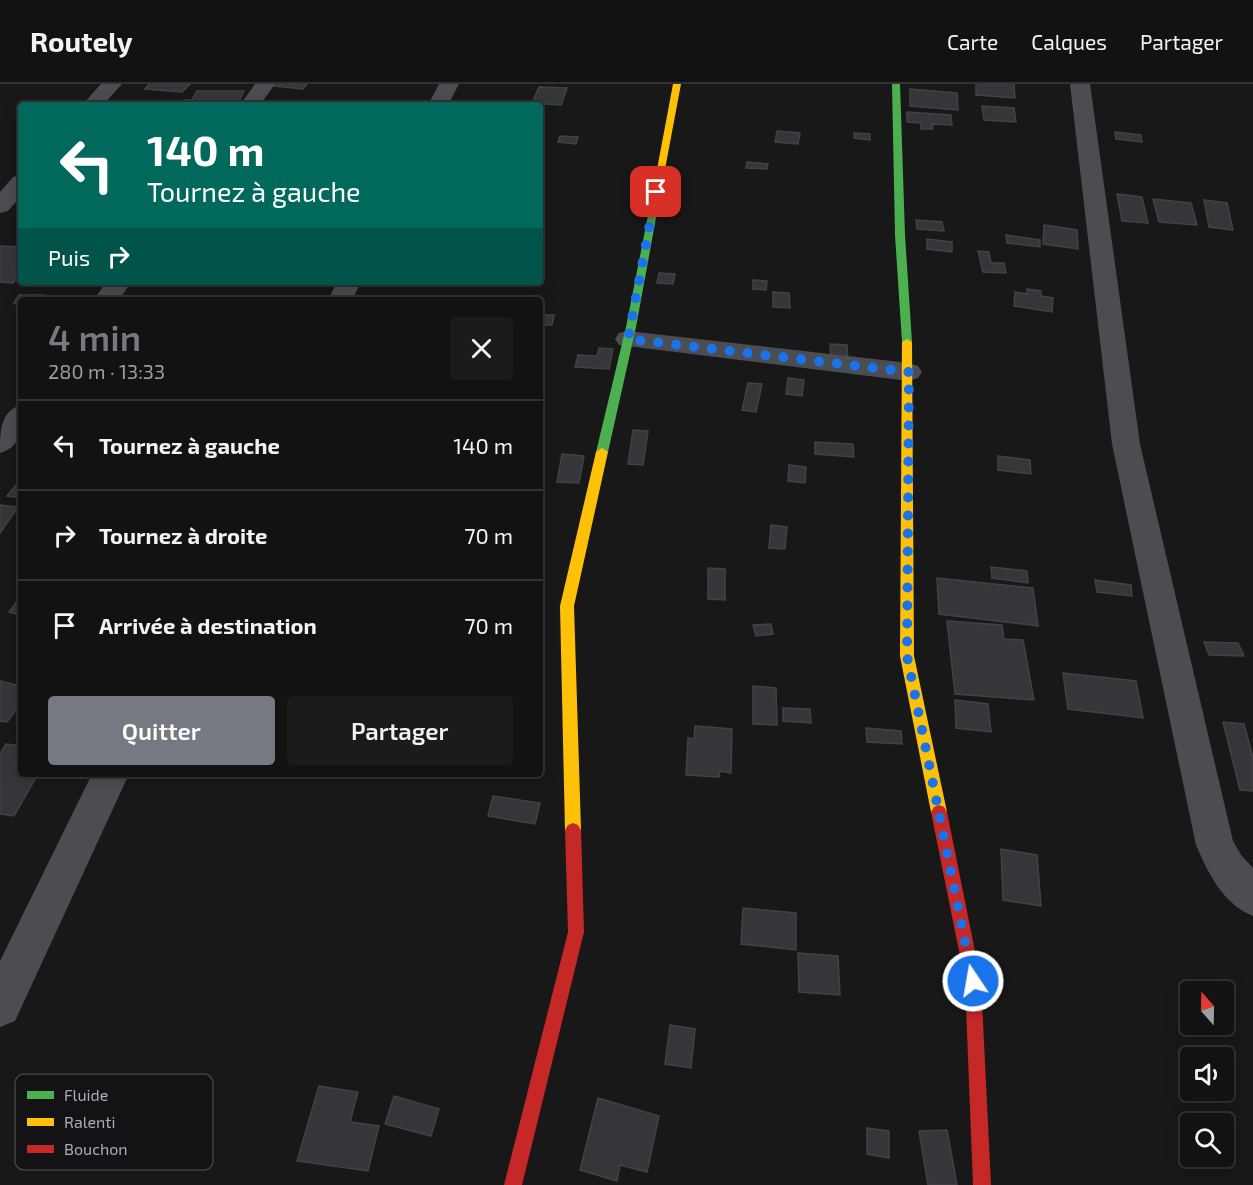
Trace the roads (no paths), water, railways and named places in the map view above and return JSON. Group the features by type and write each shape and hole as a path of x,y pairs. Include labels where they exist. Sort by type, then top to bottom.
{"street":[{"path":"96,102 112,84"},
{"path":"252,102 265,84"},
{"path":"440,102 449,84"},
{"path":"513,1185 576,932 567,606 628,339 677,84"},
{"path":"896,84 900,235 909,372 907,656 973,981 982,1185"},
{"path":"1080,84 1126,444 1215,845 1227,868 1253,897"},
{"path":"0,206 18,185"},
{"path":"628,339 909,372"},
{"path":"0,443 18,418"},
{"path":"0,1006 110,777"}]}
